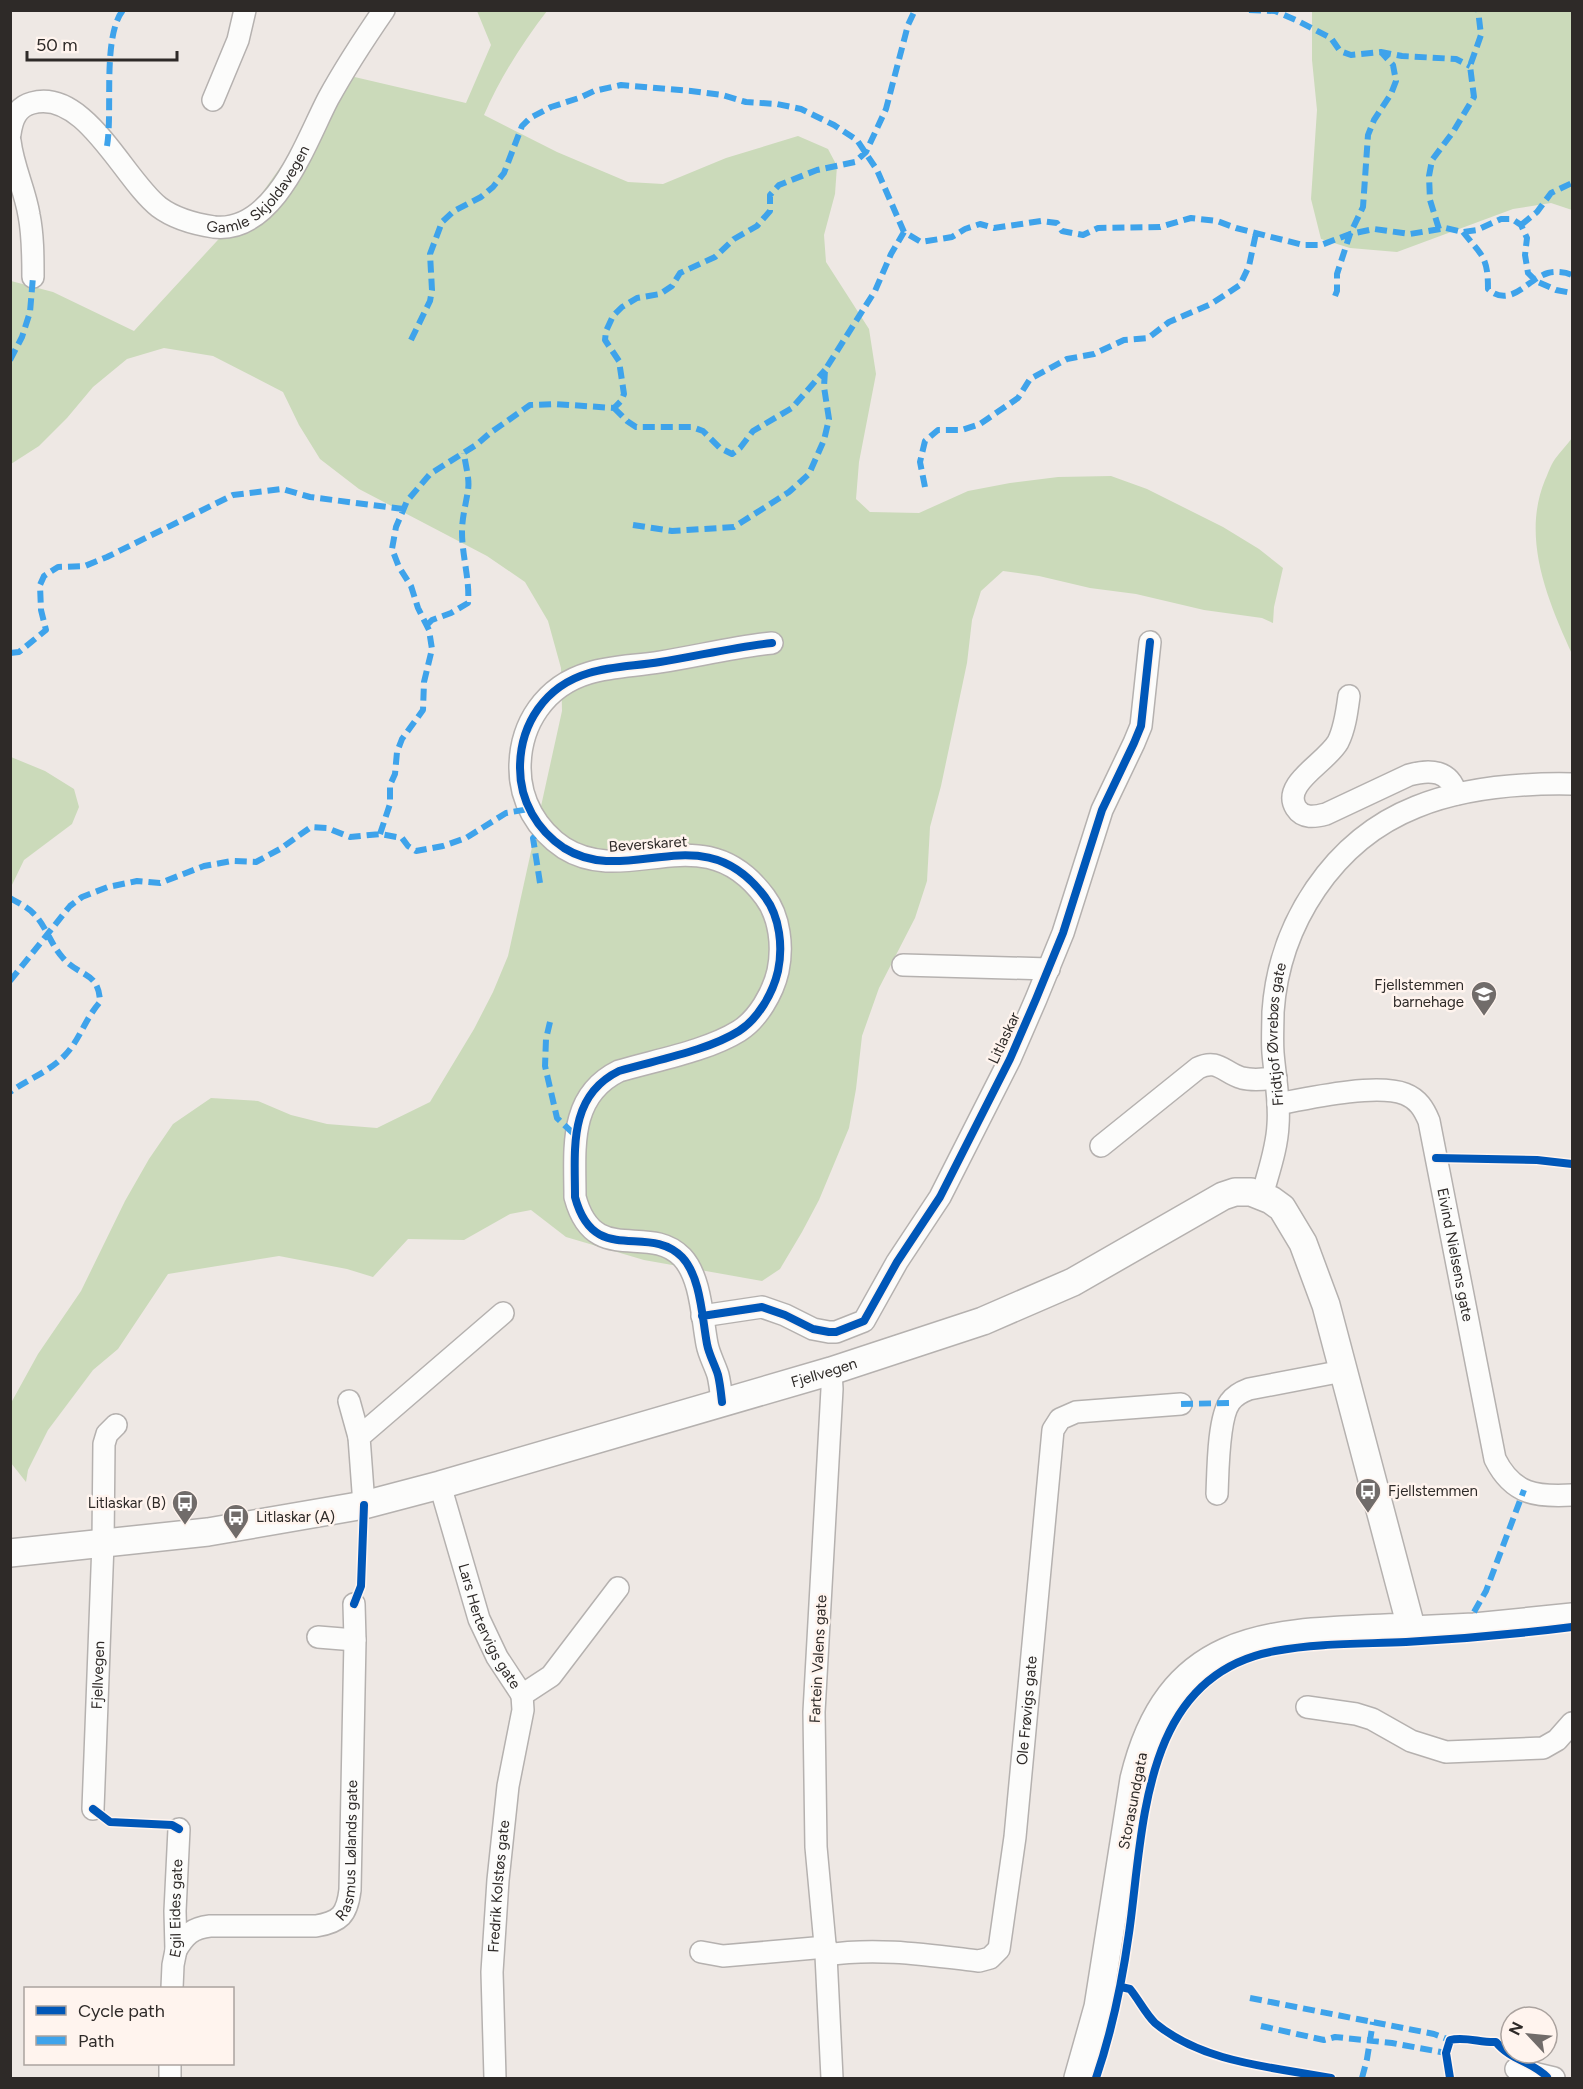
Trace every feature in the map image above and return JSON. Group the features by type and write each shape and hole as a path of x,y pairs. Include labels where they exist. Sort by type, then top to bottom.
{"main road":[{"name":"Fjellvegen","path":"10,1553 229,1529 364,1505 440,1485 831,1371 983,1321 1073,1282 1223,1196 1235,1192 1251,1192 1262,1196"},
{"path":"1262,1196 1282,1208 1303,1243 1326,1305 1411,1627"},
{"name":"Storasundgata","path":"1078,2079 1098,2007 1134,1779 1141,1751 1165,1704 1185,1680 1211,1658 1243,1644 1280,1635 1411,1627"}],"street":[{"path":"213,100 238,40 245,10"},
{"name":"Gamle Skjoldavegen","path":"10,134 16,113 25,105 38,101 61,104 86,122 146,196 164,211 199,224 217,227 234,225 263,209 275,196 300,157 347,65 384,10"},
{"path":"10,141 29,214 33,240 33,277"},
{"name":"Litlaskar","path":"702,1316 762,1307 821,1331 836,1332 864,1321 897,1262 940,1197 1010,1059 1049,969 1063,933 1102,810 1141,726 1150,642"},
{"name":"Beverskaret","path":"722,1402 718,1376 707,1346 694,1276 681,1256 661,1244 613,1240 594,1230 583,1218 575,1197 575,1136 588,1097 609,1076 713,1043 740,1030 757,1015 778,972 780,939 777,923 770,904 761,892 747,878 715,859 697,855 673,855 606,862 590,859 564,848 542,829 526,802 522,789 520,761 525,734 538,706 558,687 572,679 606,669 772,643"},
{"path":"1349,696 1338,741 1327,758 1297,784 1293,803 1298,812 1305,816 1315,817 1326,814 1420,771 1443,774 1453,783 1456,794"},
{"name":"Fridtjof Øvrebøs gate","path":"1262,1196 1276,1140 1278,1104 1272,1051 1278,974 1288,939 1302,909 1340,858 1364,837 1415,807 1473,790 1541,783 1572,784"},
{"path":"903,965 1049,969"},
{"path":"1101,1146 1198,1068 1207,1064 1216,1065 1239,1077 1253,1080 1276,1078"},
{"name":"Eivind Nielsens gate","path":"1278,1104 1353,1092 1386,1091 1404,1093 1416,1100 1425,1110 1495,1459 1508,1479 1524,1490 1544,1496 1572,1495"},
{"path":"359,1437 503,1312"},
{"name":"Fartein Valens gate","path":"831,1371 832,1389 814,1712 816,1847 826,1951 832,2079"},
{"path":"1216,1494 1223,1415 1229,1403 1238,1394 1249,1389 1343,1371"},
{"path":"349,1401 359,1437 364,1505"},
{"name":"Ole Frøvigs gate","path":"826,1951 897,1952 979,1961 990,1958 999,1950 1015,1837 1053,1430 1060,1419 1076,1412 1181,1404"},
{"name":"Fjellvegen","path":"93,1809 104,1543 104,1444 107,1434 116,1425"},
{"name":"Lars Hertervigs gate","path":"440,1485 479,1619 497,1657 522,1695 550,1676 618,1588"},
{"name":"Rasmus Lølands gate","path":"176,1950 184,1937 196,1928 330,1924 341,1917 348,1906 354,1604"},
{"name":"Storasundgata","path":"1411,1627 1474,1624 1572,1614"},
{"path":"318,1637 355,1640"},
{"name":"Fredrik Kolstøs gate","path":"495,2079 492,1972 498,1880 508,1786 523,1710 522,1695"},
{"path":"1307,1707 1356,1714 1372,1719 1411,1741 1446,1752 1543,1748 1557,1740 1572,1723"},
{"name":"Egil Eides gate","path":"172,1987 176,1950 175,1911 179,1829"},
{"path":"701,1952 723,1956 826,1951"},
{"path":"1516,2069 1554,2079"}],"green space":[{"path":"477,11 547,11 512,61 484,115 557,152 628,182 663,184 726,158 798,136 828,149 837,166 835,194 824,235 826,262 869,329 876,374 859,462 856,499 870,512 919,513 968,491 1058,477 1111,476 1147,489 1223,527 1259,549 1283,568 1274,607 1273,623 1262,618 1204,610 1136,594 1090,588 1039,576 1003,571 981,591 972,620 967,663 930,827 927,881 915,918 879,988 862,1036 849,1128 819,1200 780,1269 762,1281 644,1260 566,1237 531,1210 510,1214 464,1240 408,1239 373,1277 347,1269 279,1256 168,1274 118,1349 93,1370 48,1430 28,1470 26,1482 11,1463 11,1403 38,1354 81,1291 125,1201 149,1159 173,1124 211,1098 258,1101 291,1115 327,1124 377,1128 430,1102 474,1029 508,956 562,711 561,668 548,621 525,582 487,556 359,489 320,459 299,425 283,392 213,356 164,348 127,359 93,387 39,446 11,464 11,281 53,292 134,331 228,229 247,214 346,75 466,103 491,45"},
{"path":"1312,11 1572,11 1572,210 1551,203 1513,209 1397,252 1350,248 1321,239 1311,199 1317,110 1312,60"},
{"path":"1572,438 1572,654 1554,613 1540,569 1536,524 1538,502 1549,470"},
{"path":"11,757 45,771 74,789 79,807 72,824 24,860 11,887"}],"marked path":[{"path":"107,146 110,55 112,38 123,10"},
{"path":"380,834 390,804 390,785 395,774 397,752 402,739 423,710 424,682 432,649 429,630 418,608 411,586 399,567 392,549 396,527 407,501 430,474 476,445 530,405 555,404 614,408 624,394 619,361 605,340 606,331 613,316 637,298 660,294 672,286 680,273 715,257 734,239 757,226 770,211 770,195 779,185 817,170 855,162 866,152 886,109 908,25 915,10"},
{"path":"1249,10 1275,11 1298,21 1331,38 1340,51 1351,55 1381,52 1402,56 1456,59 1470,66"},
{"path":"1439,229 1430,200 1429,176 1432,160 1453,132 1474,97 1470,66 1481,35 1478,10"},
{"path":"1335,296 1337,274 1350,234 1363,207 1368,135 1396,81 1393,65 1381,52"},
{"path":"411,340 430,301 432,290 430,254 442,222 454,211 481,197 493,187 504,173 522,126 530,118 551,107 594,91 621,85 691,91 722,95 746,102 777,104 801,109 834,125 857,140 877,170 904,232 921,242 952,237 980,224 994,228 1041,221 1057,223 1062,231 1083,235 1098,228 1160,227 1191,218 1217,221 1303,245 1321,245 1350,234 1374,229 1410,234 1446,228 1463,232 1477,230 1501,219 1512,219 1521,225 1527,238 1525,255 1528,273 1536,281 1556,290 1572,293"},
{"path":"1521,225 1537,212 1551,193 1572,183"},
{"path":"633,525 672,531 734,527 789,492 809,474 824,440 829,419 824,387 825,370 875,291 891,254 904,232"},
{"path":"1463,232 1483,257 1487,270 1488,289 1496,294 1504,296 1512,294 1548,273 1560,272 1572,275"},
{"path":"925,487 920,462 925,441 938,430 962,430 980,424 1018,398 1030,379 1067,359 1094,354 1124,340 1148,338 1169,322 1211,304 1240,285 1249,266 1256,233"},
{"path":"10,360 22,337 30,312 33,277"},
{"path":"614,408 636,427 692,427 703,431 720,448 732,454 740,448 753,431 792,408 825,370"},
{"path":"427,625 432,620 468,603 462,532 468,486 464,453"},
{"path":"10,653 19,652 46,630 41,610 40,585 44,576 58,567 85,566 107,557 233,495 282,489 310,497 403,509"},
{"path":"10,981 70,906 82,897 108,887 137,881 160,883 204,866 232,861 256,862 280,849 311,827 327,828 350,837 380,834 402,838 416,851 443,846 466,838 506,813 529,809"},
{"path":"540,883 533,838 542,829"},
{"path":"10,898 32,912 63,958 92,979 99,992 100,1002 71,1048 60,1060 10,1092"},
{"path":"550,1022 546,1039 545,1066 557,1118 575,1135"},
{"path":"1181,1404 1229,1403"},
{"path":"1474,1612 1486,1591 1524,1490"},
{"path":"1250,1998 1434,2034 1450,2040"},
{"path":"1362,2078 1373,2022"},
{"path":"1261,2026 1324,2040 1335,2037 1392,2043 1446,2053"}],"cycle path":[{"path":"702,1316 762,1307 813,1329 829,1332 836,1332 864,1321 897,1262 940,1197 1010,1059 1036,999 1063,933 1102,810 1141,726 1150,642"},
{"path":"722,1402 718,1375 707,1344 697,1286 688,1265 682,1257 668,1247 654,1243 608,1238 595,1231 584,1219 575,1197 575,1143 583,1109 591,1094 602,1082 619,1071 712,1044 739,1031 752,1020 768,996 778,971 780,942 777,923 765,897 741,872 717,860 691,855 614,861 589,858 564,848 546,833 527,803 521,780 521,752 530,722 538,709 548,697 573,679 606,669 772,643"},
{"path":"1436,1158 1537,1160 1572,1164"},
{"path":"354,1604 361,1586 364,1505"},
{"path":"1096,2078 1112,2025 1120,1988 1146,1804 1157,1762 1174,1723 1198,1690 1231,1666 1291,1648 1469,1638 1572,1627"},
{"path":"93,1809 110,1822 172,1825 179,1829"},
{"path":"1121,1987 1130,1989 1155,2023 1194,2047 1239,2061 1331,2078"},
{"path":"1450,2078 1446,2053 1450,2040 1461,2039 1496,2042 1508,2053 1547,2077"}],"place":[{"name":"Fjellstemmen barnehage","path":"1484,1017"},
{"name":"Fjellstemmen","path":"1368,1514"},
{"name":"Litlaskar (B)","path":"185,1526"},
{"name":"Litlaskar (A)","path":"236,1540"}]}
